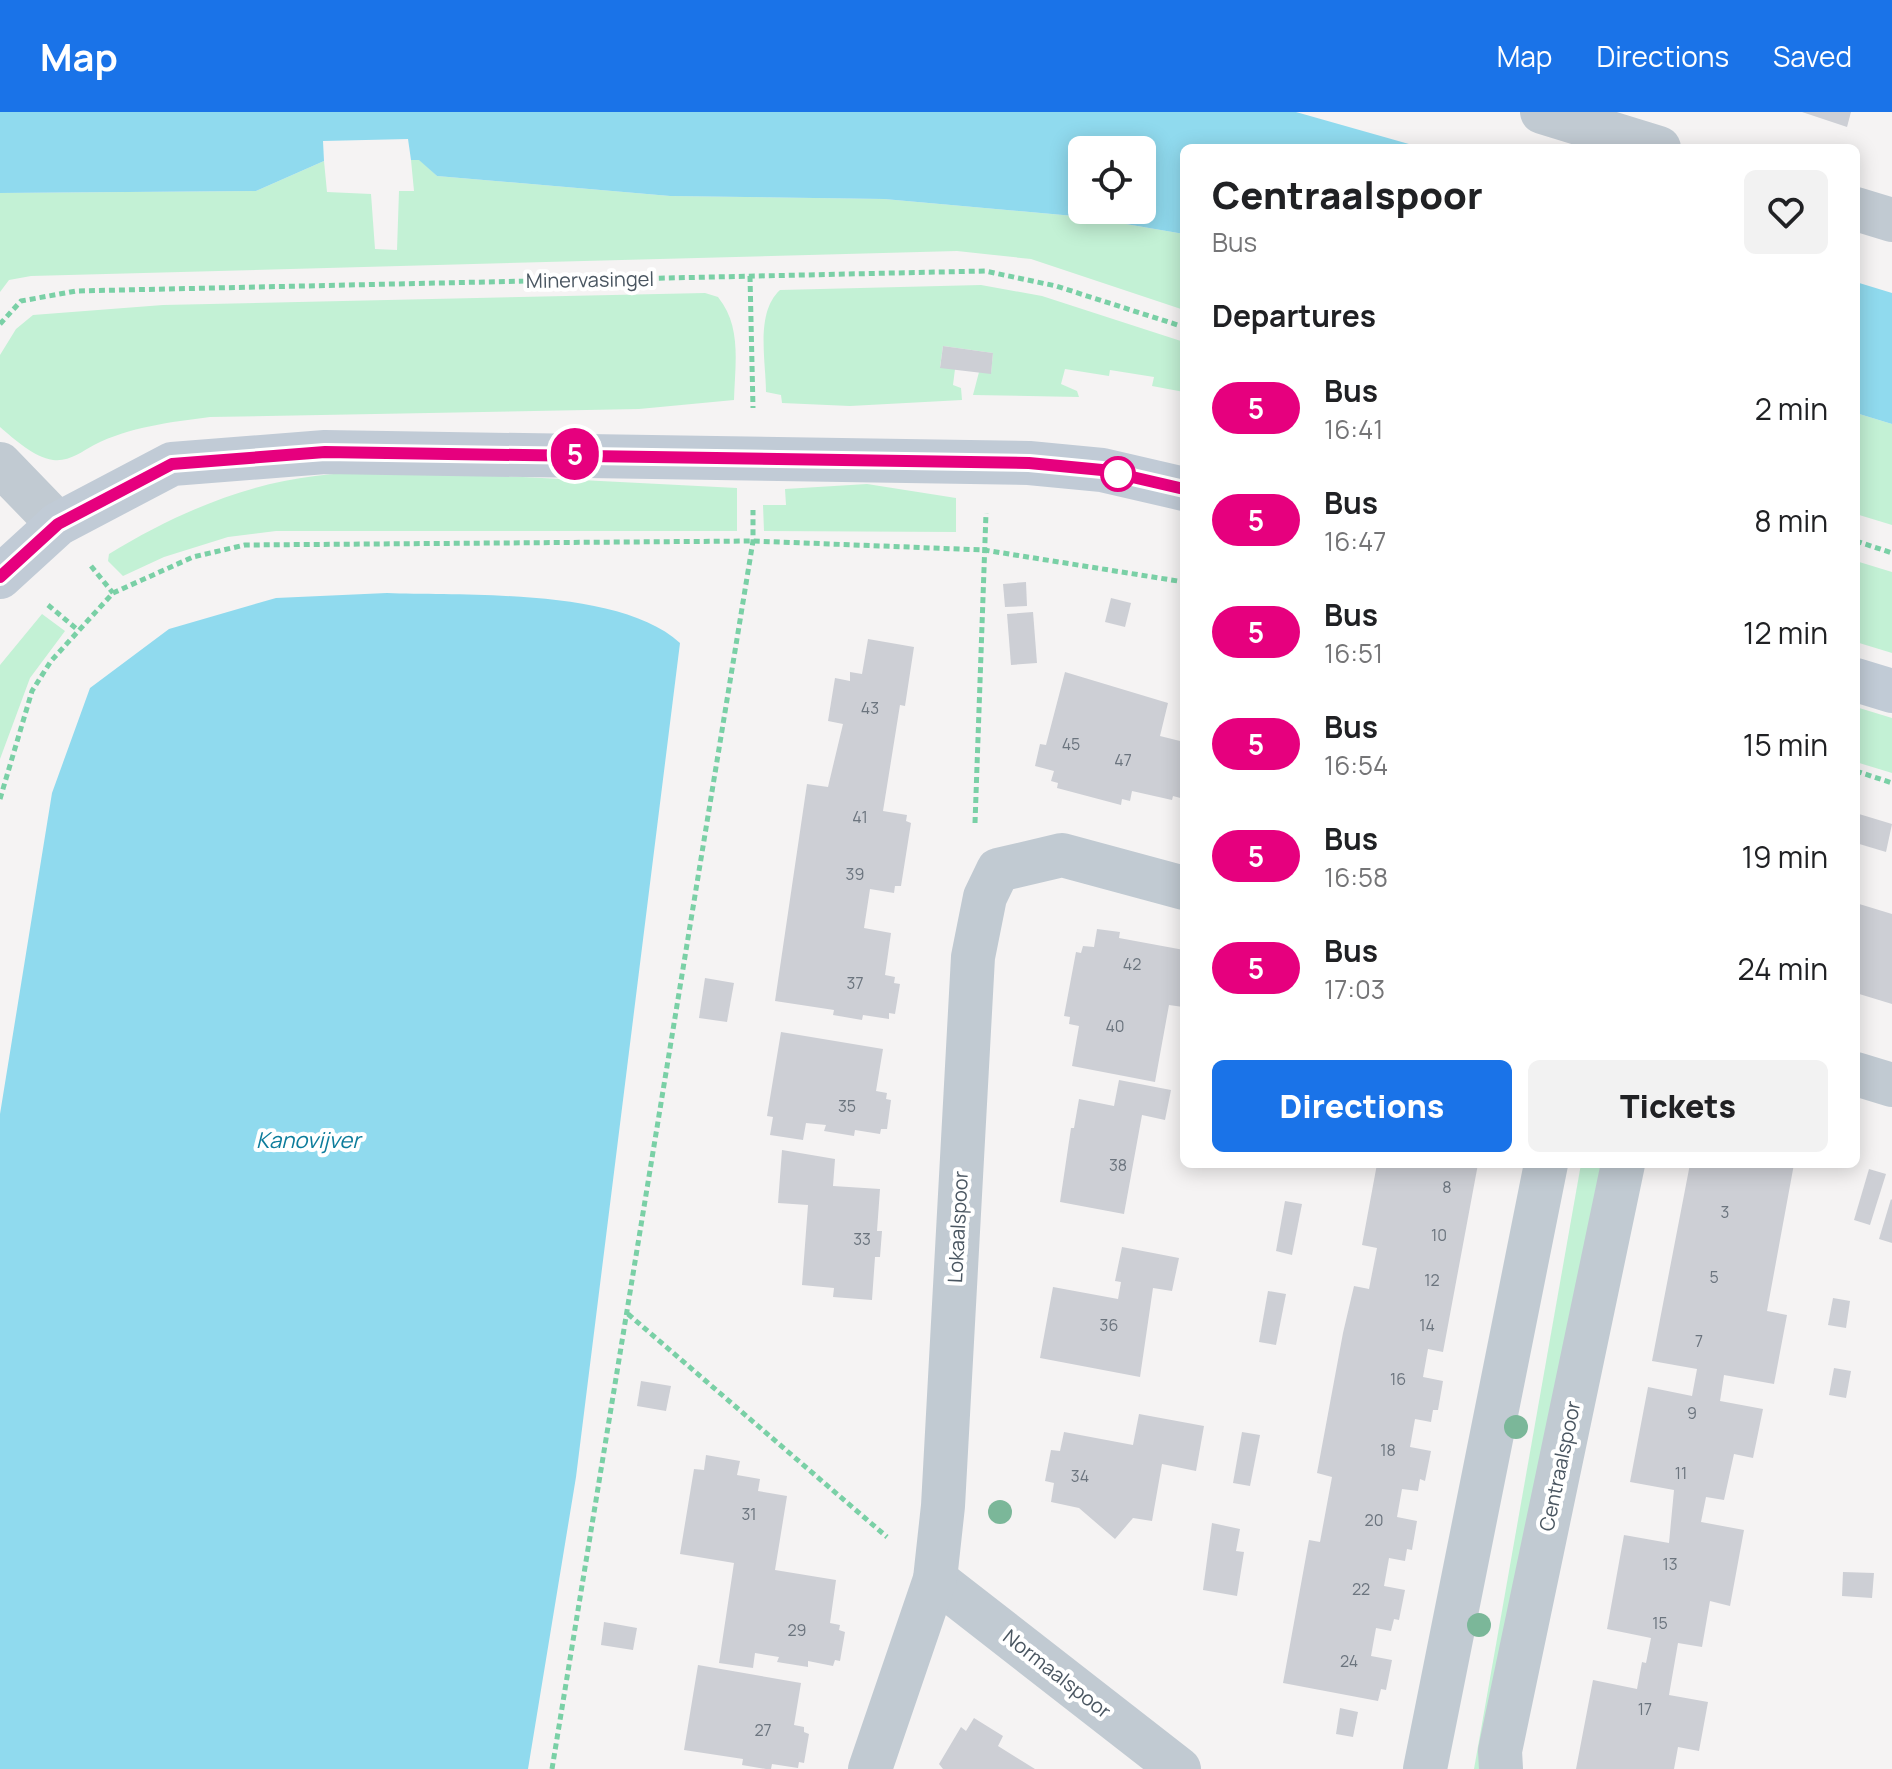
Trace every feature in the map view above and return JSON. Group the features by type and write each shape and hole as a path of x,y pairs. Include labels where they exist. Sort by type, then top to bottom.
{"street":[{"path":"1542,112 1646,144"},
{"path":"1860,210 1892,220"},
{"path":"0,577 58,524 172,464 325,452 1029,463 1102,470 1180,488"},
{"path":"0,464 58,524"},
{"path":"1860,681 1892,691"},
{"path":"998,870 1062,855 1180,887"},
{"name":"Lokaalspoor","path":"870,1769 935,1579 943,1506 973,957 985,897 998,870"},
{"path":"1860,1075 1892,1085"},
{"path":"1425,1769 1545,1168"},
{"name":"Centraalspoor","path":"1501,1769 1500,1751 1622,1168"},
{"name":"Normaalspoor","path":"935,1579 1179,1769"}],"path":[{"name":"Minervasingel","path":"0,324 21,301 67,291 985,271 1056,286 1180,326"},
{"path":"987,507 975,830 998,870"},
{"path":"552,1769 753,541"},
{"path":"0,799 20,721 32,691 51,661 113,593 193,557 245,545 753,541 984,550 1180,581"},
{"path":"1860,542 1892,553"},
{"path":"1860,772 1892,783"},
{"path":"627,1314 935,1579"}],"green space":[{"path":"419,159 437,176 670,196 884,199 1068,215 1068,224 1126,224 1180,233 1180,309 1031,259 957,251 31,276 9,280 0,292 0,193 256,191 324,161 327,192 371,194 375,249 397,250 399,191 414,191 411,160"},
{"path":"981,285 1042,296 1180,341 1180,391 1152,386 1154,377 1110,370 1109,376 1065,369 1061,384 1077,391 1079,397 973,395 979,372 991,373 993,353 943,346 940,367 955,369 953,385 961,388 962,400 850,406 782,403 781,395 766,392 764,352 767,311 780,290"},
{"path":"705,293 718,297 731,321 736,359 734,400 639,409 210,417 136,430 59,460 32,452 0,427 0,355 16,329 33,315 163,305"},
{"path":"1860,414 1892,424 1892,525 1860,515"},
{"path":"335,474 482,475 737,488 737,531 276,531 228,537 164,557 123,576 108,561 109,554 158,527 208,504 261,486"},
{"path":"867,484 956,498 956,532 764,531 763,505 786,505 785,489"},
{"path":"1860,562 1892,572 1892,653 1860,643"},
{"path":"42,614 65,631 30,678 0,759 0,665"},
{"path":"1860,708 1892,718 1892,773 1860,763"},
{"path":"1580,1168 1600,1168 1489,1769 1474,1769"}],"water":[{"path":"0,112 1296,112 1409,144 1180,144 1180,233 1126,224 1156,224 1156,136 1068,136 1068,215 884,199 670,196 437,176 419,160 411,160 408,139 323,141 324,161 256,191 0,193"},
{"path":"1860,283 1892,293 1892,424 1860,414"},
{"name":"Kanovijver","path":"387,593 541,598 582,604 620,612 653,625 680,643 576,1477 528,1769 0,1769 0,1114 52,793 90,688 169,629 276,598"}],"building":[{"path":"1802,112 1851,112 1847,127"},
{"path":"943,346 993,353 991,374 940,368"},
{"path":"1026,582 1027,606 1005,607 1003,584"},
{"path":"1111,598 1131,603 1125,627 1105,622"},
{"path":"1033,612 1037,663 1011,665 1007,614"},
{"path":"868,639 914,647 905,706 900,705 883,811 907,815 906,821 911,823 901,886 895,886 894,893 870,889 864,928 891,933 885,975 895,977 894,983 900,984 895,1014 889,1013 889,1019 863,1015 862,1020 833,1015 834,1010 775,1001 807,784 828,787 843,724 828,721 835,678 850,681 850,672 862,674"},
{"path":"1065,672 1168,703 1160,736 1180,741 1180,798 1173,796 1172,800 1132,791 1130,801 1122,799 1121,805 1057,788 1058,783 1051,781 1054,771 1035,766 1040,744 1046,745"},
{"path":"1860,814 1892,824 1886,852 1860,844"},
{"path":"1860,904 1892,914 1892,1004 1860,994"},
{"path":"1097,929 1120,932 1119,938 1180,949 1180,1007 1169,1005 1155,1082 1072,1066 1079,1026 1069,1024 1070,1017 1064,1016 1076,952 1081,953 1083,946 1094,947"},
{"path":"705,978 734,983 727,1022 699,1018"},
{"path":"781,1032 883,1049 876,1091 887,1093 886,1099 891,1100 887,1129 881,1129 880,1134 855,1130 854,1136 824,1131 826,1125 806,1123 803,1140 770,1135 773,1117 767,1116"},
{"path":"1119,1080 1171,1090 1165,1120 1142,1115 1124,1214 1060,1202 1071,1128 1074,1128 1079,1099 1114,1106"},
{"path":"782,1150 835,1159 833,1186 880,1189 877,1231 882,1231 880,1257 875,1257 872,1300 833,1297 834,1288 802,1285 808,1205 778,1203"},
{"path":"1376,1168 1477,1168 1443,1352 1428,1349 1423,1377 1443,1381 1438,1410 1433,1410 1431,1422 1415,1419 1410,1447 1431,1451 1425,1481 1420,1479 1418,1491 1402,1489 1397,1517 1417,1521 1412,1550 1407,1549 1405,1561 1389,1558 1384,1586 1405,1590 1399,1620 1394,1619 1391,1631 1376,1628 1371,1656 1392,1660 1386,1690 1381,1689 1378,1701 1283,1683 1309,1540 1320,1542 1332,1477 1317,1473 1343,1333 1354,1286 1369,1289 1377,1248 1362,1245"},
{"path":"1689,1168 1793,1168 1767,1311 1787,1315 1774,1384 1724,1375 1720,1401 1763,1409 1753,1458 1734,1454 1724,1500 1706,1497 1701,1522 1744,1530 1730,1606 1710,1601 1702,1647 1678,1643 1669,1695 1708,1702 1699,1751 1678,1747 1674,1769 1576,1769 1593,1680 1637,1689 1642,1662 1646,1663 1651,1638 1607,1629 1624,1535 1669,1543 1674,1490 1630,1482 1648,1387 1692,1396 1697,1369 1652,1361"},
{"path":"1869,1169 1886,1174 1870,1225 1854,1220"},
{"path":"1892,1200 1892,1243 1879,1239"},
{"path":"1285,1201 1302,1204 1292,1255 1276,1251"},
{"path":"1122,1247 1179,1258 1172,1291 1153,1288 1140,1377 1040,1358 1053,1287 1118,1299 1121,1282 1115,1281"},
{"path":"1268,1291 1286,1294 1276,1345 1259,1342"},
{"path":"1833,1298 1850,1301 1846,1328 1828,1325"},
{"path":"1834,1368 1851,1371 1846,1398 1829,1395"},
{"path":"641,1381 671,1386 666,1411 637,1406"},
{"path":"1139,1414 1204,1426 1196,1471 1162,1464 1152,1521 1133,1518 1115,1539 1079,1508 1051,1502 1054,1483 1045,1481 1051,1450 1060,1451 1064,1432 1133,1445"},
{"path":"1242,1432 1260,1435 1250,1486 1233,1483"},
{"path":"706,1455 740,1461 737,1475 760,1479 758,1491 787,1496 775,1570 836,1580 830,1623 840,1625 839,1630 845,1632 840,1661 835,1660 833,1666 808,1661 808,1667 777,1662 779,1657 755,1653 753,1668 719,1663 734,1563 680,1554 694,1469 704,1470"},
{"path":"1212,1523 1240,1529 1236,1551 1244,1552 1237,1596 1203,1590"},
{"path":"1843,1572 1874,1573 1872,1598 1842,1596"},
{"path":"604,1622 637,1628 633,1650 601,1645"},
{"path":"698,1665 801,1683 794,1725 804,1727 804,1732 809,1734 804,1763 799,1762 798,1768 772,1764 771,1769 766,1769 742,1765 743,1759 684,1750"},
{"path":"1340,1708 1358,1712 1353,1737 1336,1734"},
{"path":"974,1718 1003,1736 998,1746 1035,1769 943,1769 939,1764 961,1727 966,1731"}],"bus line":[{"name":"5","path":"0,577 58,524 172,464 325,452 754,456 1029,463 1102,470 1180,488"}]}
